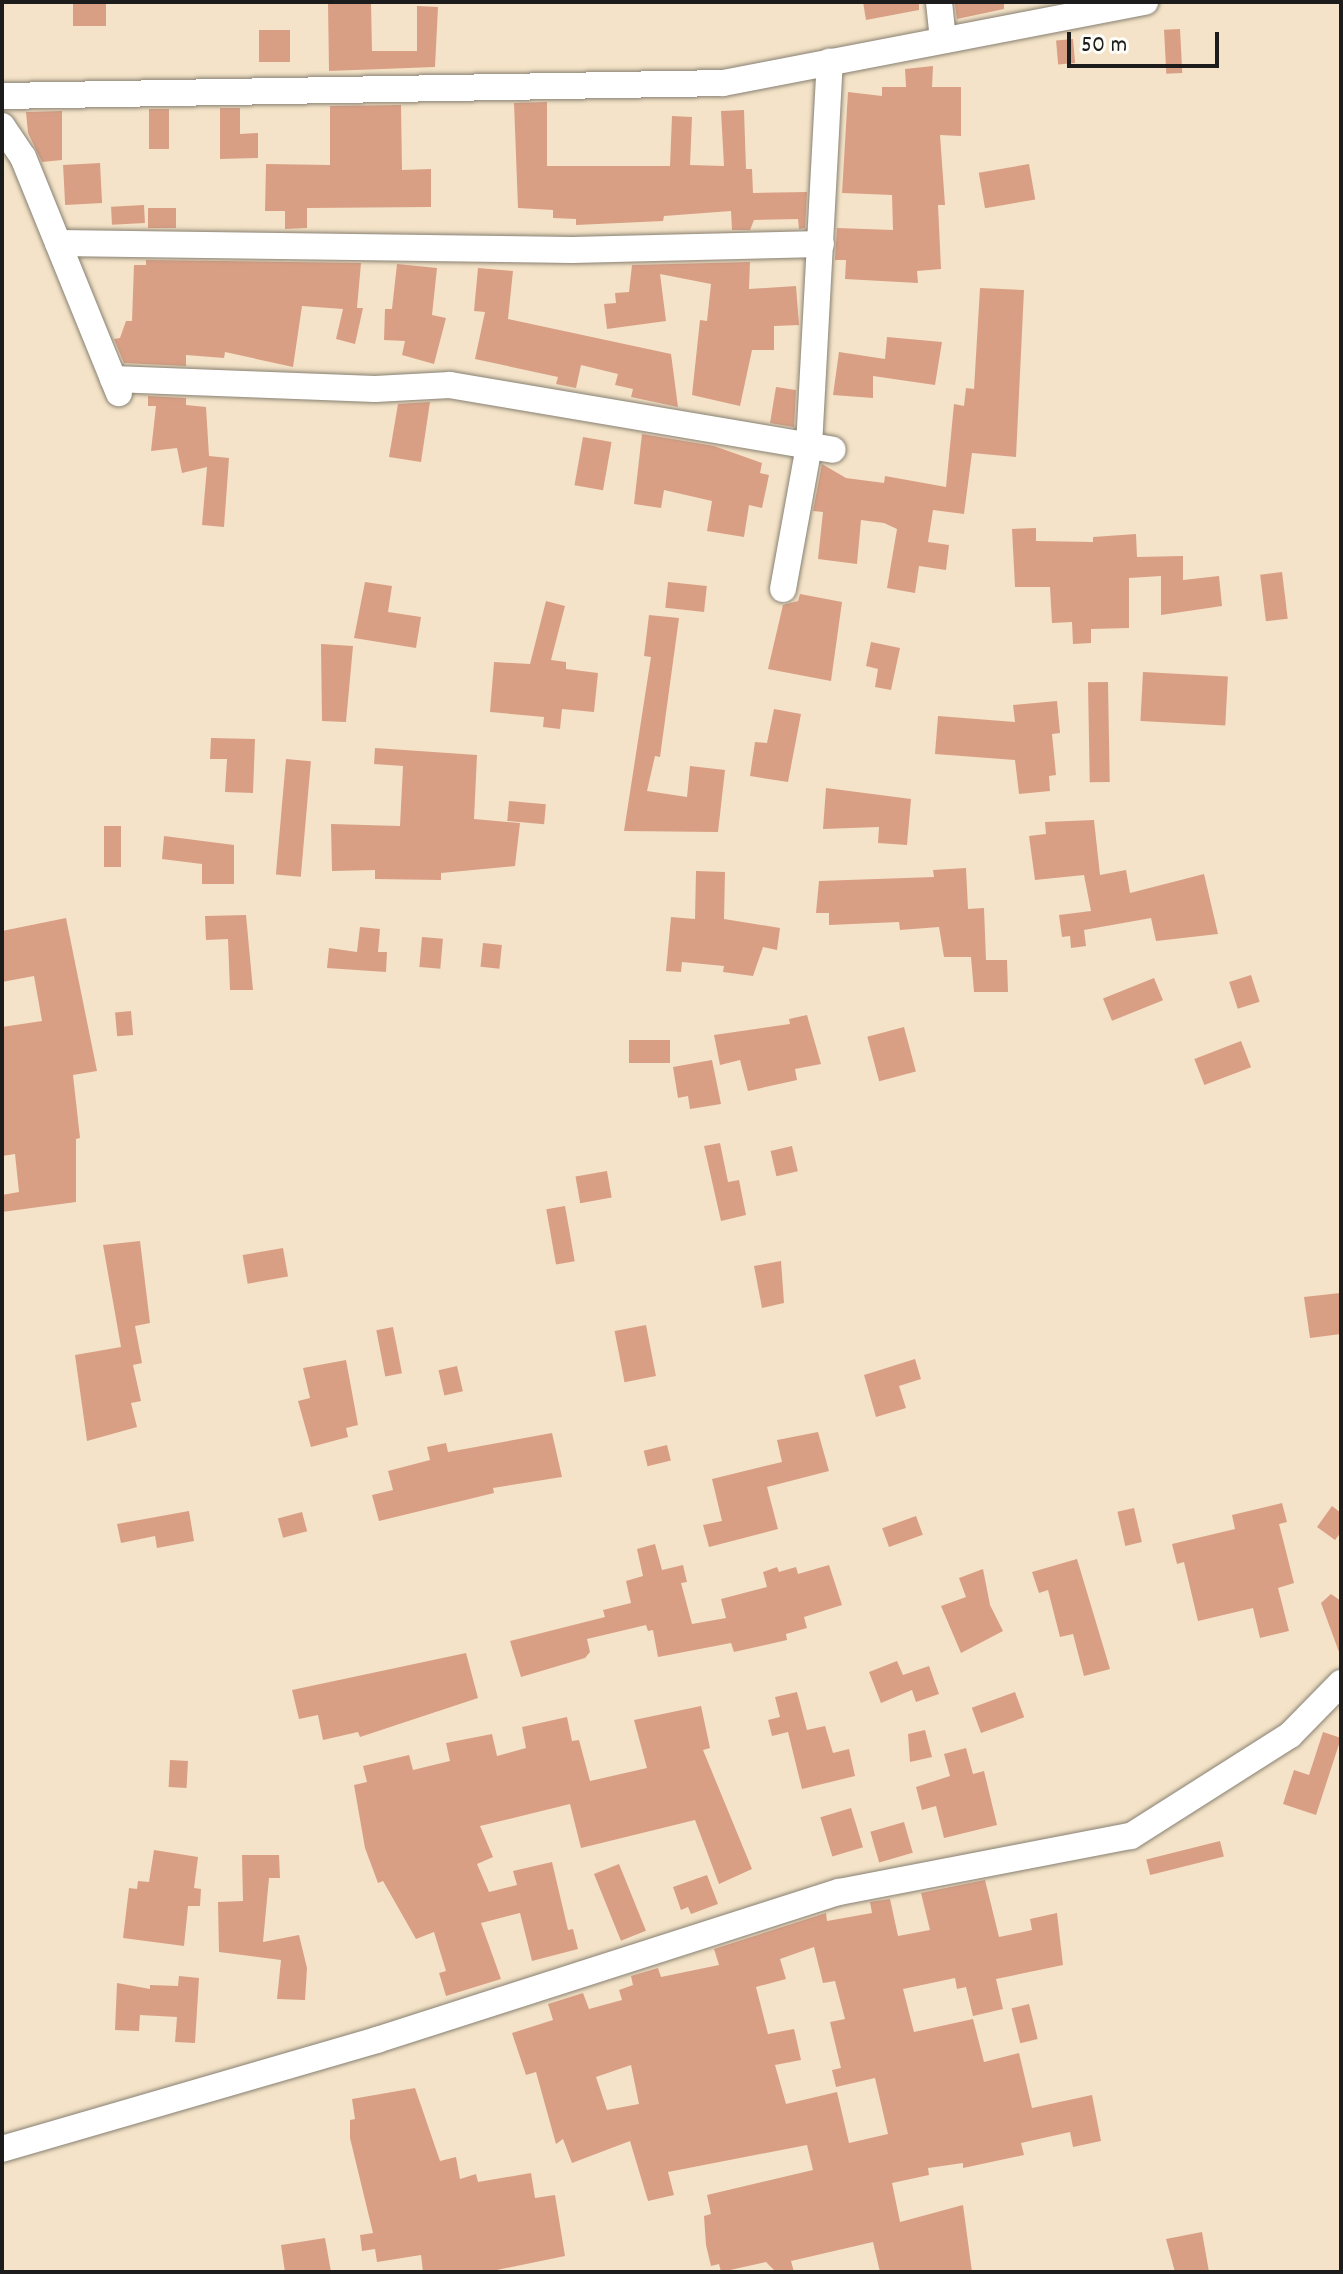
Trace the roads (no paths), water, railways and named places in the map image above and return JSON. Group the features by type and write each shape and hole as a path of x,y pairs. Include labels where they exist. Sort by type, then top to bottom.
{"street":[{"path":"939,2 943,40"},
{"path":"2,96 723,83 1145,2"},
{"path":"783,589 821,448 821,244 830,62"},
{"path":"2,126 23,157 117,388 375,389 450,385 821,448"},
{"path":"58,243 572,250 821,244"},
{"path":"2,2149 377,2040 839,1892 1131,1836 1290,1735 1341,1683"}]}
